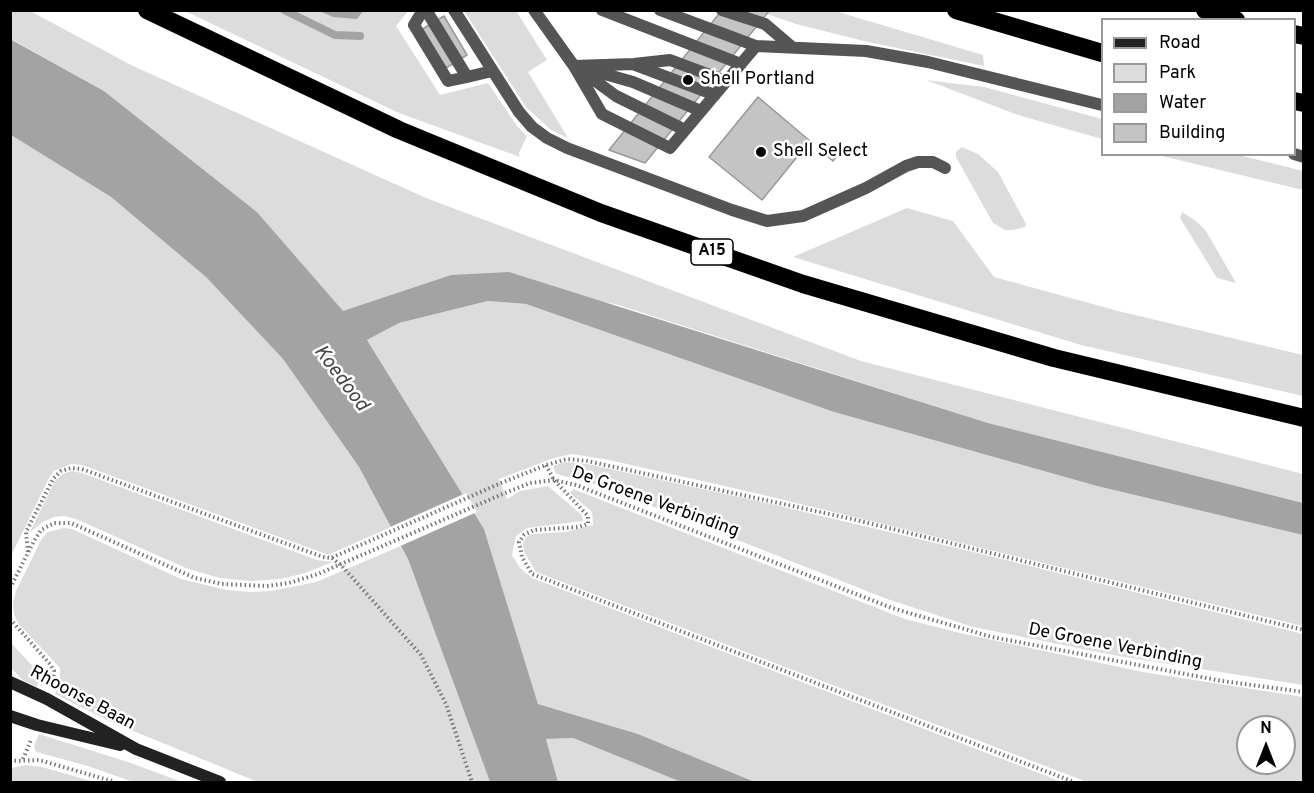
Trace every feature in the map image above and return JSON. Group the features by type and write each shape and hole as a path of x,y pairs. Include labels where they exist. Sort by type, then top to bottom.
{"highway":[{"name":"A15","path":"147,10 399,130 601,213 668,237 803,284 1054,358 1304,418"},
{"path":"956,10 1101,53"},
{"path":"1205,10 1230,18"}],"main road":[{"name":"Rhoonse Baan","path":"10,681 136,749 220,783"},
{"name":"Rhoonse Baan","path":"10,716 37,725 136,749"}],"lane":[{"path":"467,77 424,10 414,25 448,81 467,77 492,71"},
{"path":"454,10 531,127 567,148 732,210 767,221 803,216 866,188 906,166 918,162 933,162 945,168"},
{"path":"534,10 574,66 602,114 670,148 756,46"},
{"path":"602,10 741,64"},
{"path":"660,10 756,46 866,51 928,62 1101,105"},
{"path":"722,10 765,24 792,47"},
{"path":"574,66 670,60 726,81"},
{"path":"634,64 715,95"},
{"path":"574,66 633,82 701,111"},
{"path":"574,66 616,96 685,130"}],"path":[{"path":"332,558 501,483 567,459 598,463 852,519 1304,630"},
{"path":"546,465 554,480 588,516 588,524 578,527 534,530 524,535 519,542 522,557 532,574 1074,783"},
{"path":"28,553 26,532 53,479 61,471 71,468 82,469 312,553 332,558 342,566 422,655 446,704 472,783"},
{"name":"De Groene Verbinding","path":"10,588 40,530 54,523 71,523 195,578 243,586 278,585 342,566 531,483 554,480 576,485 892,608 992,637 1221,681 1304,692"},
{"path":"10,761 39,760 115,783"}],"green space":[{"path":"11,11 30,11 133,66 426,198 861,361 1303,474 1303,503 988,423 615,304 451,275 343,312 257,212 104,91 11,39"},
{"path":"185,11 408,11 396,26 440,95 488,83 517,126 527,136 519,153 520,157 399,113"},
{"path":"464,11 516,11 547,60 528,72 568,138 551,130 526,107"},
{"path":"758,11 835,11 983,55 984,66 868,42 796,24"},
{"path":"926,80 984,87 1101,119 1101,139 1018,115"},
{"path":"11,135 111,197 206,277 283,359 359,467 391,527 326,554 82,465 71,464 54,471 49,478 11,556"},
{"path":"962,147 978,154 998,172 1026,224 1025,227 1005,230 993,223 956,157 956,152"},
{"path":"1162,156 1243,156 1303,171 1303,190"},
{"path":"907,208 953,221 994,277 1118,311 1303,355 1303,396 1081,345 793,257"},
{"path":"1182,212 1206,231 1236,283 1217,278 1180,218"},
{"path":"488,301 526,304 834,412 1097,486 1303,535 1303,626 755,493 609,460 572,454 554,458 499,479 507,499 520,491 548,486 582,515 583,521 527,528 516,536 512,555 520,568 532,578 1062,782 755,782 638,734 538,704 484,529 367,340 399,323"},
{"path":"565,462 587,464 767,503 1303,634 1303,685 1118,656 973,627 887,599 598,485 556,474 553,466"},
{"path":"72,471 317,560 333,562 281,579 251,581 220,578 188,569 76,519 64,516 43,522 30,532 55,481 63,474"},
{"path":"573,489 905,619 1143,672 1303,697 1303,782 1087,782 536,572 524,552 523,543 526,537 532,534 565,532 593,525 592,512 570,493"},
{"path":"64,528 72,529 181,579 227,590 250,592 271,591 316,582 401,546 408,559 490,782 258,782 109,721 55,694 60,680 60,668 18,623 13,603 16,591 42,538 48,532"},
{"path":"11,643 41,675 37,687 24,681 11,668"},
{"path":"39,734 182,782 133,782 88,766 36,752 34,746"},
{"path":"573,738 681,782 558,782 546,739"},
{"path":"26,765 42,767 95,782 11,782 11,768"}],"water":[{"path":"363,10 357,19 333,17 319,11"},
{"name":"Koedood","path":"10,39 104,91 257,212 343,311 451,275 509,272 988,423 1303,503 1303,535 1097,486 834,412 526,304 488,301 399,323 367,340 484,529 538,704 638,734 755,782 681,782 573,738 546,739 558,782 490,782 408,559 359,467 283,359 206,277 111,197 11,135"}],"pier":[{"path":"466,493 477,512 398,547 388,528"}],"building":[{"path":"722,10 770,10 645,163 609,150"},
{"path":"444,16 467,55 438,73 414,34"},
{"path":"758,97 810,141 762,200 709,157"},
{"path":"828,144 839,154 833,161 822,152"}],"waterway":[{"path":"284,10 335,35 360,36"}],"place":[{"name":"Shell Portland","path":"688,80"},
{"name":"Shell Select","path":"761,152"}]}
